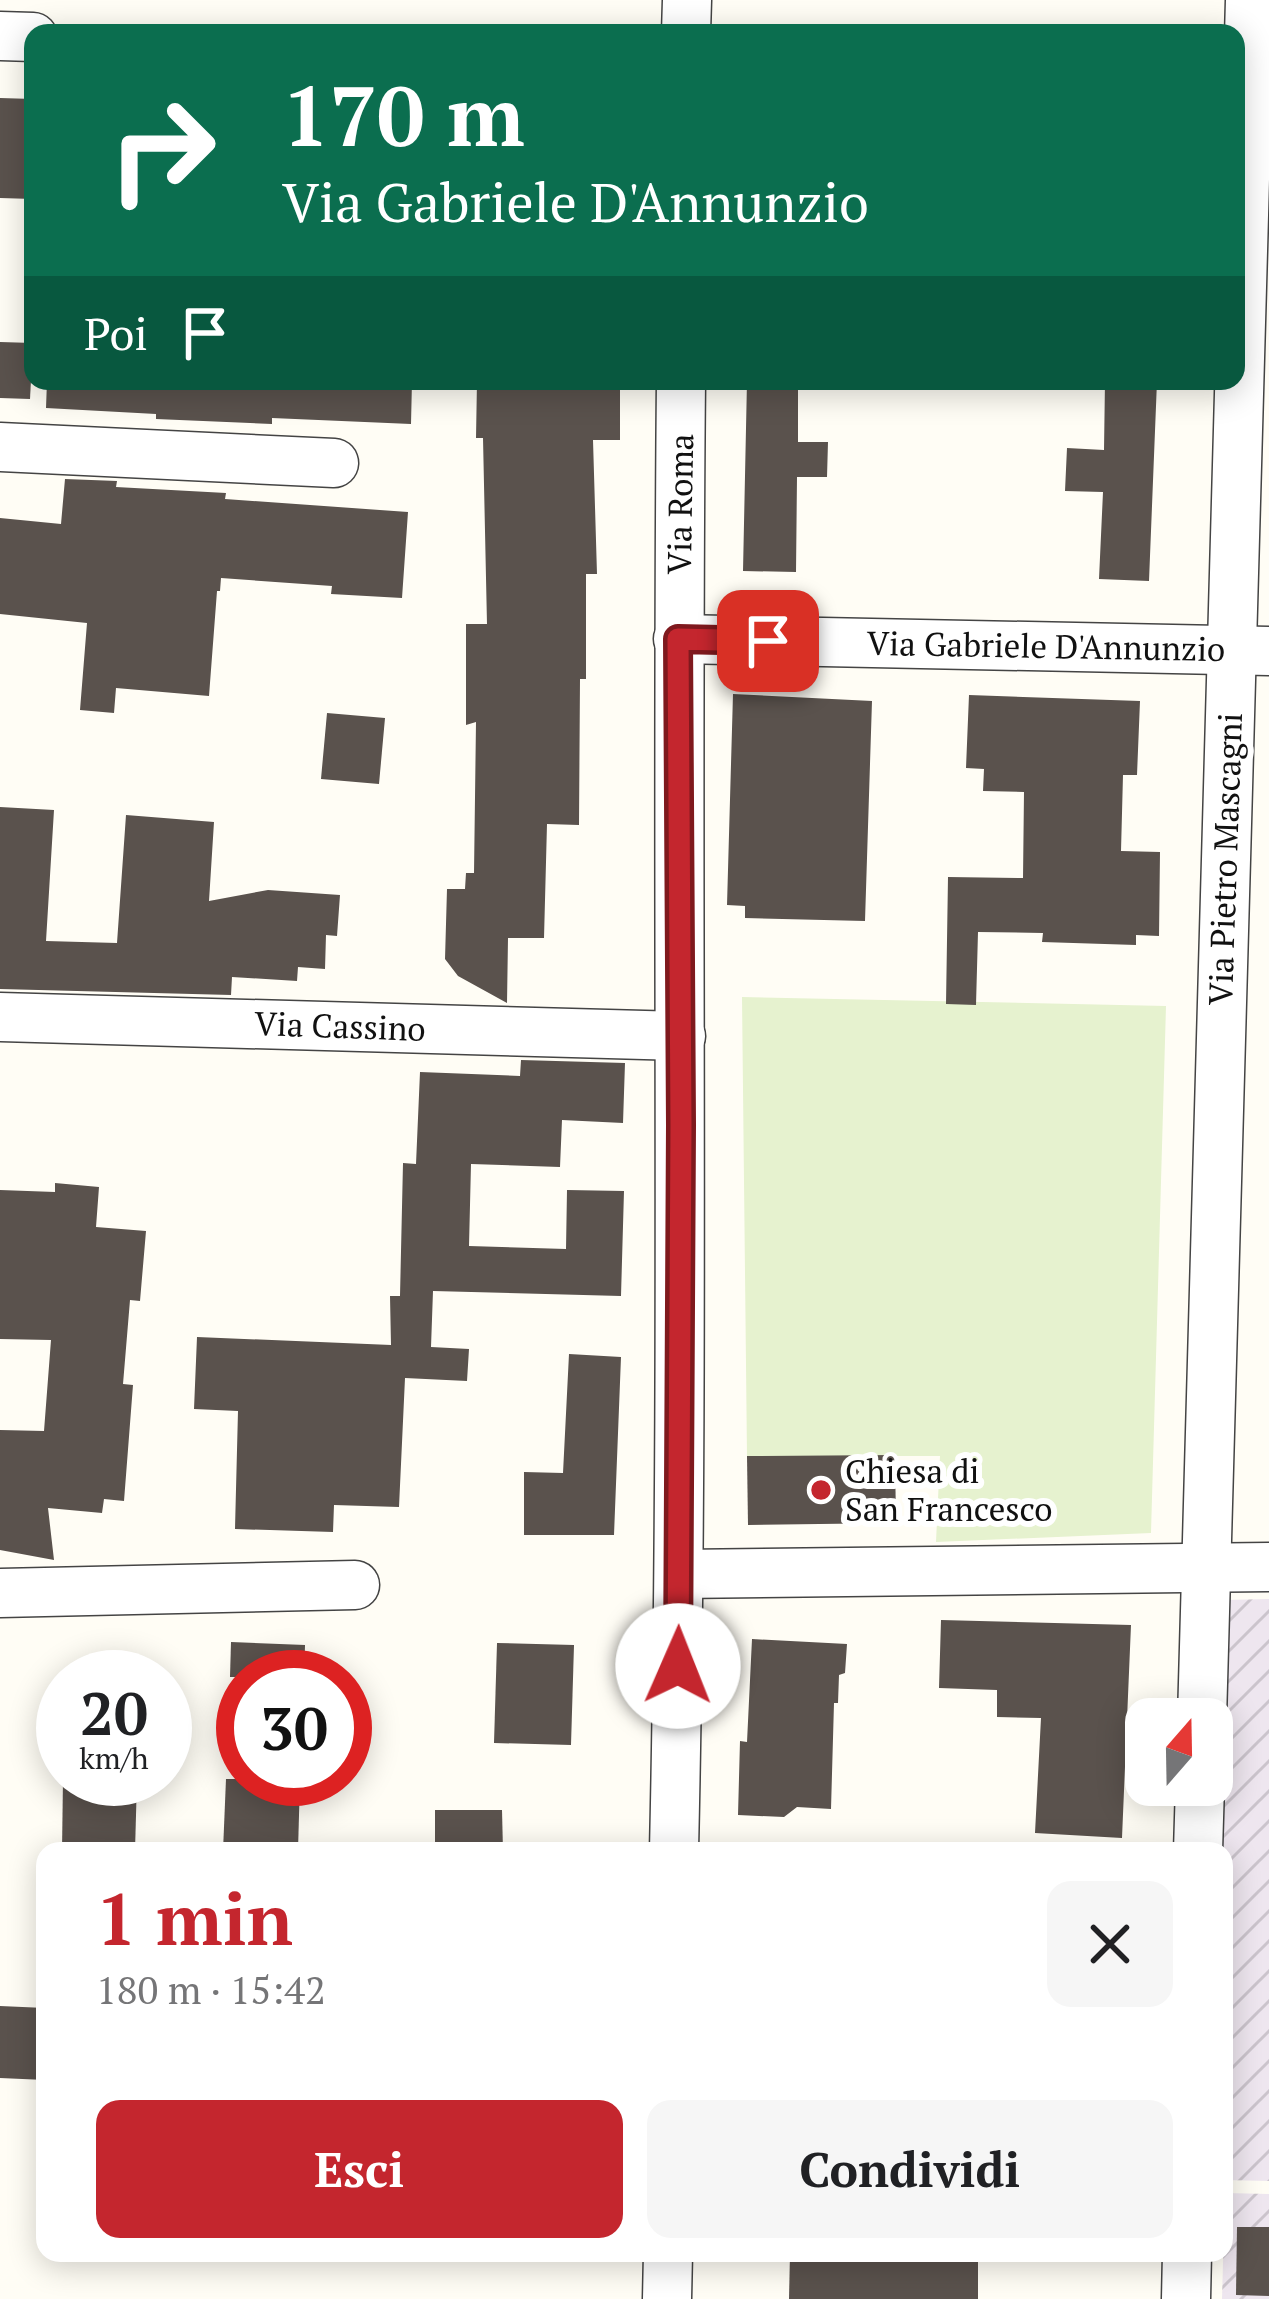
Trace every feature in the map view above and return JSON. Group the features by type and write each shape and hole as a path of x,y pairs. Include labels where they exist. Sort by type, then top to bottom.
{"street":[{"name":"Via Pietro Mascagni","path":"1203,1698 1250,650 1250,0"},
{"name":"Via Roma","path":"674,1842 680,1574 681,390"},
{"path":"0,447 334,463"},
{"name":"Via Gabriele D'Annunzio","path":"678,639 1250,650"},
{"name":"Via Cassino","path":"0,1017 681,1036"},
{"path":"680,1574 1269,1567"},
{"path":"0,1594 355,1585"},
{"path":"1198,1842 1199,1806"},
{"path":"667,2299 668,2262"},
{"path":"1186,2299 1187,2262"}],"shaded area":[{"path":"1269,1599 1269,2181 1233,2180 1233,1842 1221,1842 1222,1806 1233,1806 1233,1698 1223,1698 1224,1600"},
{"path":"1233,2193 1269,2194 1269,2299 1222,2299 1223,2262 1233,2262"}],"green space":[{"path":"742,997 1166,1006 1151,1533 936,1542 940,1456 747,1456"}],"building":[{"path":"0,98 24,99 24,199 0,198"},
{"path":"0,342 24,343 24,390 30,390 30,399 0,398"},
{"path":"47,390 412,390 411,424 156,419 156,414 46,408"},
{"path":"477,390 620,390 620,440 593,440 597,574 586,574 579,825 547,824 544,938 508,938 507,1003 458,976 445,959 447,889 465,889 466,873 474,873 476,722 466,725 466,624 487,624 483,438 476,438"},
{"path":"747,390 798,390 798,442 828,442 827,477 797,477 796,572 743,571"},
{"path":"1105,390 1157,390 1149,581 1099,579 1103,492 1065,491 1067,448 1104,450"},
{"path":"65,479 226,493 225,499 408,512 402,598 331,594 332,586 221,578 209,696 116,688 114,713 80,710 87,623 0,614 0,518 61,524"},
{"path":"733,694 872,701 865,921 745,918 745,906 727,905"},
{"path":"969,695 1140,701 1137,775 1123,775 1121,851 1160,852 1159,936 1136,935 1136,945 1042,942 1043,933 978,932 976,1005 946,1004 948,877 1023,878 1024,792 983,791 984,769 966,768"},
{"path":"327,713 385,718 379,784 321,779"},
{"path":"0,807 54,810 46,941 117,943 126,815 214,822 209,901 268,890 340,895 337,936 326,935 325,969 298,967 297,981 232,977 231,995 0,989"},
{"path":"521,1060 625,1063 623,1123 562,1120 560,1167 471,1164 469,1246 566,1249 567,1190 624,1191 621,1296 433,1291 431,1347 469,1349 467,1381 405,1378 399,1507 334,1505 333,1532 235,1529 238,1411 194,1409 197,1337 391,1345 390,1296 400,1296 403,1163 416,1164 420,1072 520,1076"},
{"path":"55,1183 99,1187 96,1227 146,1231 140,1301 130,1300 123,1384 133,1385 124,1501 104,1499 102,1513 48,1508 54,1560 0,1550 0,1430 44,1431 51,1340 0,1339 0,1190 55,1192"},
{"path":"569,1354 621,1357 614,1535 524,1535 524,1472 563,1473"},
{"name":"Chiesa di San Francesco","path":"895,1455 896,1523 748,1525 747,1456"},
{"path":"941,1620 1131,1625 1122,1838 1035,1833 1041,1718 997,1717 997,1690 939,1688"},
{"path":"752,1639 847,1644 845,1673 839,1675 838,1703 834,1703 831,1809 797,1807 784,1817 738,1815 740,1741 747,1742"},
{"path":"231,1642 305,1645 305,1650 231,1650"},
{"path":"497,1643 574,1645 571,1745 494,1743"},
{"path":"63,1806 136,1806 135,1842 62,1842"},
{"path":"225,1806 299,1806 298,1842 223,1842"},
{"path":"435,1810 502,1810 503,1842 435,1842"},
{"path":"0,2006 36,2008 36,2080 0,2078"},
{"path":"1237,2227 1269,2227 1269,2296 1236,2295"},
{"path":"790,2262 978,2262 978,2299 789,2299"}],"place":[{"name":"Chiesa di San Francesco","path":"821,1490"}],"route":[{"path":"678,1666 678,639 768,641"}]}
